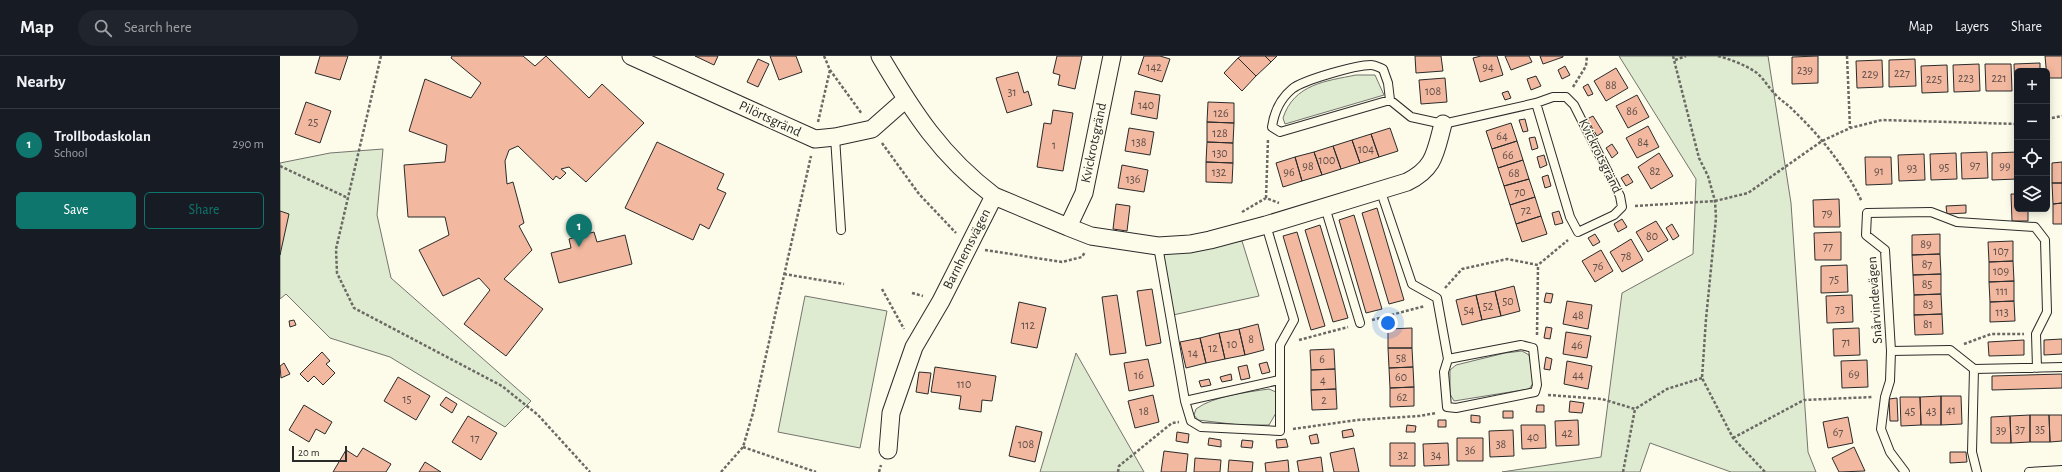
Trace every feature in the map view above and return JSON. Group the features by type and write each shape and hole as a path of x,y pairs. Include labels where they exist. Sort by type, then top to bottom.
{"street":[{"name":"Pilörtsgränd","path":"631,56 815,139 835,137 872,129 906,100"},
{"name":"Barnhemsvägen","path":"880,56 906,100 930,134 975,182 994,196 941,301 914,346 891,412 888,450"},
{"name":"Kvickrotsgränd","path":"1068,227 1084,193 1112,56"},
{"path":"994,196 1091,236 1158,246 1210,240 1266,225 1407,182 1421,175 1432,160 1444,124"}],"lane":[{"path":"1390,100 1280,132 1272,127 1274,116 1282,101 1292,89 1338,70 1372,65 1383,69 1388,83 1390,100 1411,117 1444,124 1536,103 1553,97 1566,97"},
{"name":"Kvickrotsgränd","path":"1536,103 1570,217 1578,232 1614,215 1622,206 1620,196 1574,105 1566,97"},
{"path":"835,137 841,230"},
{"path":"1380,189 1412,284 1437,298 1448,359 1444,372 1447,407 1456,408 1535,392 1537,385 1532,348 1521,345 1448,359"},
{"path":"1325,206 1360,323"},
{"path":"1867,213 1931,212 1957,222 2035,227 2045,240 2046,312 2036,334 2037,368"},
{"name":"Snårvindevägen","path":"1867,213 1866,235 1885,250 1891,351 1890,381 1885,397 1881,429 1890,452 1905,472"},
{"path":"1158,246 1185,401 1191,421 1200,427 1280,431 1280,345 1294,320 1266,225"},
{"path":"1950,350 1974,369 2062,367"},
{"name":"Snårvindevägen","path":"1891,351 1950,350"},
{"path":"1974,369 1972,452 1977,472"},
{"path":"1185,401 1279,380"},
{"path":"2029,472 2062,470"}],"path":[{"path":"381,56 336,249 337,273 354,308 502,386 538,415 590,472"},
{"path":"824,56 830,70 919,194 968,246 999,253 1062,262 1082,257 1091,236"},
{"path":"1566,97 1586,66 1587,56"},
{"path":"1673,56 1699,158 1708,176 1715,201 1716,218 1702,378 1733,438 1765,472"},
{"path":"1675,60 1686,56"},
{"path":"1718,56 1746,66 1757,73 1765,81 1773,93 1794,111 1822,141 1851,178 1867,213"},
{"path":"1847,56 1850,128"},
{"path":"721,472 744,447 830,70"},
{"path":"2050,119 2062,116"},
{"path":"1622,206 1715,201 1748,193 1822,141 1850,128 1882,120 2014,124"},
{"path":"1266,198 1268,138 1272,127"},
{"path":"280,166 348,198"},
{"path":"1532,348 1536,338 1538,265"},
{"path":"784,274 844,284"},
{"path":"882,289 914,346"},
{"path":"1950,350 1991,334 2036,334"},
{"path":"1623,472 1635,409 1667,389 1702,378"},
{"path":"1535,392 1545,395 1602,399 1635,409"},
{"path":"1733,438 1804,400 1885,397"},
{"path":"1280,431 1357,420 1419,416 1441,412 1447,407"},
{"path":"1118,472 1119,466 1172,423 1191,421"},
{"path":"744,447 816,472"}],"green space":[{"path":"1619,56 1768,56 1791,203 1808,452 1816,472 1731,472 1650,443 1640,472 1502,472 1601,457 1622,293 1693,254 1696,179"},
{"path":"1356,75 1375,75 1384,95 1285,124 1283,118 1288,107 1303,91 1323,82"},
{"path":"383,149 377,215 391,278 531,401 505,427 390,357 330,338 286,294 280,299 280,163 330,153"},
{"path":"1242,241 1259,296 1173,315 1162,254"},
{"path":"805,296 887,311 860,448 778,432"},
{"path":"1522,351 1529,355 1534,382 1529,389 1454,401 1450,394 1450,370 1456,365 1505,353"},
{"path":"1076,353 1144,472 1040,472"},
{"path":"1269,389 1276,392 1276,413 1269,425 1240,425 1198,420 1194,415 1196,409 1212,401 1231,395"}],"building":[{"path":"320,56 348,56 340,80 315,73"},
{"path":"452,56 523,56 535,66 546,56 589,98 602,84 644,123 586,182 569,167 561,169 566,173 560,179 556,176 553,180 518,146 509,150 505,161 507,184 513,182 524,223 519,226 532,250 504,279 543,309 506,356 464,324 490,290 479,278 443,296 419,250 449,235 445,217 408,217 404,165 445,162 447,145 409,131 425,79 471,98 481,83 451,58"},
{"path":"695,56 718,56 714,65"},
{"path":"770,56 796,56 802,72 779,80"},
{"path":"1057,56 1082,56 1075,89 1058,85 1060,75 1053,73"},
{"path":"1144,56 1160,56 1170,59 1162,82 1138,74"},
{"path":"1241,56 1265,56 1271,62 1256,76 1238,58"},
{"path":"1265,56 1277,56 1271,62"},
{"path":"1415,56 1441,56 1443,71 1416,73"},
{"path":"1481,56 1497,56 1503,75 1480,82 1473,58"},
{"path":"1505,56 1529,56 1532,62 1511,70"},
{"path":"1540,56 1563,56 1563,57 1543,64"},
{"path":"1818,56 1818,83 1792,84 1792,57"},
{"path":"2045,56 2062,56 2062,78 2050,78 2050,68 2046,68"},
{"path":"1238,58 1256,76 1242,91 1224,73"},
{"path":"758,59 769,64 758,87 747,82"},
{"path":"1915,59 1916,86 1889,87 1889,60"},
{"path":"1882,60 1883,87 1857,88 1856,61"},
{"path":"2040,63 2040,68 2014,68 2014,64"},
{"path":"1979,64 1980,91 1954,92 1953,65"},
{"path":"1985,64 2011,64 2012,91 1986,91"},
{"path":"1947,65 1948,92 1922,93 1921,66"},
{"path":"1565,66 1570,75 1562,79 1558,70"},
{"path":"1616,68 1628,88 1606,101 1594,81"},
{"path":"1018,72 1024,93 1028,91 1032,105 1007,113 996,78"},
{"path":"1536,76 1541,86 1531,90 1527,79"},
{"path":"1445,78 1447,102 1421,104 1419,80"},
{"path":"1588,84 1593,94 1588,96 1583,87"},
{"path":"1135,91 1160,95 1157,119 1131,114"},
{"path":"1508,91 1511,98 1505,100 1502,93"},
{"path":"1637,95 1649,117 1628,128 1616,106"},
{"path":"306,102 331,111 320,143 295,134"},
{"path":"1208,102 1234,103 1234,123 1207,122"},
{"path":"1053,110 1073,113 1063,171 1037,167 1044,123 1051,124"},
{"path":"1593,116 1603,132 1597,136 1587,119"},
{"path":"1525,119 1528,131 1523,132 1519,120"},
{"path":"1207,122 1234,123 1233,143 1207,142"},
{"path":"1511,123 1517,141 1492,149 1486,131"},
{"path":"1648,126 1659,147 1637,158 1626,138"},
{"path":"1129,128 1154,132 1150,155 1125,151"},
{"path":"1390,128 1398,151 1379,157 1371,134"},
{"path":"1371,134 1379,157 1360,163 1352,140"},
{"path":"1535,137 1538,148 1532,150 1529,138"},
{"path":"1352,140 1360,163 1341,169 1333,146"},
{"path":"1517,141 1523,160 1498,168 1492,149"},
{"path":"657,142 724,174 717,189 726,193 709,229 700,224 693,240 625,208"},
{"path":"1207,142 1233,143 1233,163 1206,162"},
{"path":"1612,144 1618,153 1612,158 1606,148"},
{"path":"1333,146 1341,169 1322,175 1314,152"},
{"path":"1314,152 1322,175 1302,181 1295,157"},
{"path":"1987,152 1988,178 1962,179 1961,153"},
{"path":"2014,152 2014,179 1992,180 1992,153"},
{"path":"1659,153 1673,176 1651,189 1638,167"},
{"path":"1956,153 1957,179 1931,180 1930,154"},
{"path":"1924,154 1925,180 1899,181 1898,155"},
{"path":"1544,155 1547,165 1540,168 1537,157"},
{"path":"1295,157 1302,181 1283,187 1276,163"},
{"path":"1865,157 1891,157 1892,184 1866,185"},
{"path":"1523,160 1529,179 1504,186 1498,168"},
{"path":"1206,162 1233,163 1232,183 1206,182"},
{"path":"2062,162 2062,183 2052,183 2052,163"},
{"path":"1122,165 1148,170 1144,192 1118,188"},
{"path":"1628,174 1633,182 1626,186 1621,178"},
{"path":"1548,175 1551,186 1545,188 1542,177"},
{"path":"1529,179 1535,197 1510,205 1504,186"},
{"path":"2052,183 2062,183 2062,203 2053,204"},
{"path":"2011,194 2014,194 2014,212 2028,212 2028,221 2012,221"},
{"path":"1535,197 1541,216 1516,224 1510,205"},
{"path":"1839,199 1840,227 1814,227 1813,200"},
{"path":"2062,203 2062,224 2053,224 2053,204"},
{"path":"1116,204 1130,206 1127,231 1113,229"},
{"path":"1966,205 1966,213 1947,214 1946,206"},
{"path":"1377,208 1404,300 1389,304 1362,213"},
{"path":"280,211 289,214 280,255"},
{"path":"1559,211 1563,223 1555,225 1552,213"},
{"path":"1354,215 1382,309 1366,313 1339,220"},
{"path":"1541,216 1547,234 1522,242 1516,224"},
{"path":"1622,219 1627,227 1618,232 1614,224"},
{"path":"1656,221 1668,240 1648,252 1636,232"},
{"path":"1672,224 1679,236 1673,240 1666,228"},
{"path":"1320,225 1348,318 1333,322 1305,230"},
{"path":"594,232 597,242 625,235 632,264 559,283 551,253 571,248 569,239"},
{"path":"1297,232 1325,326 1311,330 1283,236"},
{"path":"1841,232 1841,260 1815,260 1814,233"},
{"path":"1595,234 1600,242 1593,246 1588,238"},
{"path":"1940,234 1940,254 1912,255 1912,235"},
{"path":"1631,239 1643,260 1622,272 1610,252"},
{"path":"2013,241 2013,261 1989,262 1988,242"},
{"path":"1601,250 1613,271 1595,282 1582,261"},
{"path":"1940,254 1941,274 1913,275 1912,255"},
{"path":"2013,261 2014,281 1989,282 1989,262"},
{"path":"1847,265 1848,292 1821,293 1821,266"},
{"path":"1941,274 1941,294 1914,295 1913,275"},
{"path":"2014,281 2014,301 1990,302 1989,282"},
{"path":"1514,286 1520,311 1501,316 1495,291"},
{"path":"1152,289 1161,343 1146,346 1137,291"},
{"path":"1495,291 1501,316 1482,320 1476,295"},
{"path":"1546,293 1553,294 1551,303 1544,302"},
{"path":"1941,294 1942,314 1914,315 1914,295"},
{"path":"1117,295 1126,353 1110,355 1102,297"},
{"path":"1476,295 1482,320 1462,325 1456,300"},
{"path":"1852,295 1853,322 1827,323 1826,296"},
{"path":"1567,301 1592,305 1588,329 1563,324"},
{"path":"2014,301 2015,321 1990,322 1990,302"},
{"path":"1019,302 1046,308 1037,348 1011,343"},
{"path":"1942,314 1943,334 1915,335 1914,315"},
{"path":"294,320 296,325 290,327 289,321"},
{"path":"1258,324 1264,350 1245,355 1239,329"},
{"path":"1546,327 1552,328 1550,339 1544,338"},
{"path":"1412,328 1412,348 1388,348 1388,329"},
{"path":"1859,328 1860,355 1834,356 1833,329"},
{"path":"1239,329 1245,355 1225,359 1219,333"},
{"path":"1566,332 1591,336 1587,358 1563,354"},
{"path":"1219,333 1225,359 1206,363 1200,338"},
{"path":"1200,338 1206,363 1186,368 1180,342"},
{"path":"2062,339 2062,354 2044,355 2044,340"},
{"path":"2024,340 2024,355 1989,356 1988,342"},
{"path":"1388,348 1412,348 1413,367 1389,368"},
{"path":"1334,349 1335,369 1311,370 1310,350"},
{"path":"322,352 330,361 326,364 335,373 323,385 314,376 308,382 300,374"},
{"path":"1546,357 1552,359 1550,370 1544,369"},
{"path":"1148,359 1154,386 1129,391 1124,363"},
{"path":"1867,360 1868,387 1842,388 1841,361"},
{"path":"1567,361 1592,366 1588,389 1564,384"},
{"path":"1267,362 1270,372 1262,374 1259,364"},
{"path":"284,363 290,374 281,378 280,366"},
{"path":"1247,365 1250,378 1241,380 1238,367"},
{"path":"935,367 996,376 992,401 982,400 981,412 959,409 961,396 931,392"},
{"path":"1413,367 1414,387 1390,388 1389,368"},
{"path":"1335,369 1336,389 1311,390 1311,370"},
{"path":"919,372 931,373 928,394 916,392"},
{"path":"1231,374 1232,380 1222,382 1220,377"},
{"path":"2062,374 2062,388 1992,390 1992,376"},
{"path":"398,377 430,396 416,420 384,401"},
{"path":"1209,379 1211,385 1201,387 1199,381"},
{"path":"1414,387 1414,406 1390,407 1390,388"},
{"path":"1336,389 1337,409 1312,410 1311,390"},
{"path":"1153,395 1159,422 1135,428 1128,401"},
{"path":"1941,396 1961,396 1962,424 1941,425"},
{"path":"1941,396 1941,425 1921,425 1920,397"},
{"path":"446,397 457,404 452,413 440,405"},
{"path":"1900,397 1920,397 1921,425 1901,426"},
{"path":"1897,398 1898,421 1890,421 1889,399"},
{"path":"1570,401 1584,403 1582,413 1569,412"},
{"path":"304,405 332,422 325,434 316,429 309,442 289,430"},
{"path":"1537,405 1544,405 1544,412 1536,412"},
{"path":"1503,411 1513,411 1513,418 1503,418"},
{"path":"1471,415 1480,416 1480,423 1471,422"},
{"path":"2030,415 2049,415 2050,442 2030,442"},
{"path":"2030,415 2030,442 2011,443 2010,416"},
{"path":"2049,415 2062,415 2062,441 2050,442"},
{"path":"468,416 497,433 481,460 452,442"},
{"path":"2010,416 2011,443 1991,443 1991,417"},
{"path":"1848,417 1853,443 1828,448 1823,422"},
{"path":"1438,420 1446,420 1446,427 1438,427"},
{"path":"1578,420 1579,445 1556,446 1555,421"},
{"path":"1407,425 1416,426 1415,432 1406,432"},
{"path":"1521,425 1545,425 1546,448 1522,449"},
{"path":"1016,426 1042,432 1035,462 1009,456"},
{"path":"1352,429 1354,436 1343,438 1342,431"},
{"path":"1513,430 1514,456 1490,457 1489,431"},
{"path":"1177,432 1189,434 1188,443 1176,441"},
{"path":"1317,434 1319,443 1311,444 1309,436"},
{"path":"1209,438 1221,440 1221,447 1208,445"},
{"path":"1457,438 1483,438 1483,461 1457,461"},
{"path":"1286,439 1288,447 1277,448 1276,440"},
{"path":"1242,440 1253,441 1252,448 1241,447"},
{"path":"1390,443 1415,443 1415,466 1390,466"},
{"path":"1448,443 1449,465 1424,466 1423,444"},
{"path":"1854,447 1865,471 1839,472 1832,458"},
{"path":"363,448 391,464 386,472 333,472 346,450 357,457"},
{"path":"1354,448 1359,472 1334,472 1330,453"},
{"path":"1164,451 1188,454 1186,472 1161,472"},
{"path":"1950,452 1966,452 1967,462 1950,463"},
{"path":"1321,457 1323,472 1299,472 1297,461"},
{"path":"1195,458 1221,460 1220,472 1194,472"},
{"path":"1229,460 1253,462 1252,472 1228,472"},
{"path":"1288,460 1289,472 1266,472 1265,463"},
{"path":"425,462 441,472 419,472"}],"place":[{"name":"Trollbodaskolan","path":"579,247"}]}
